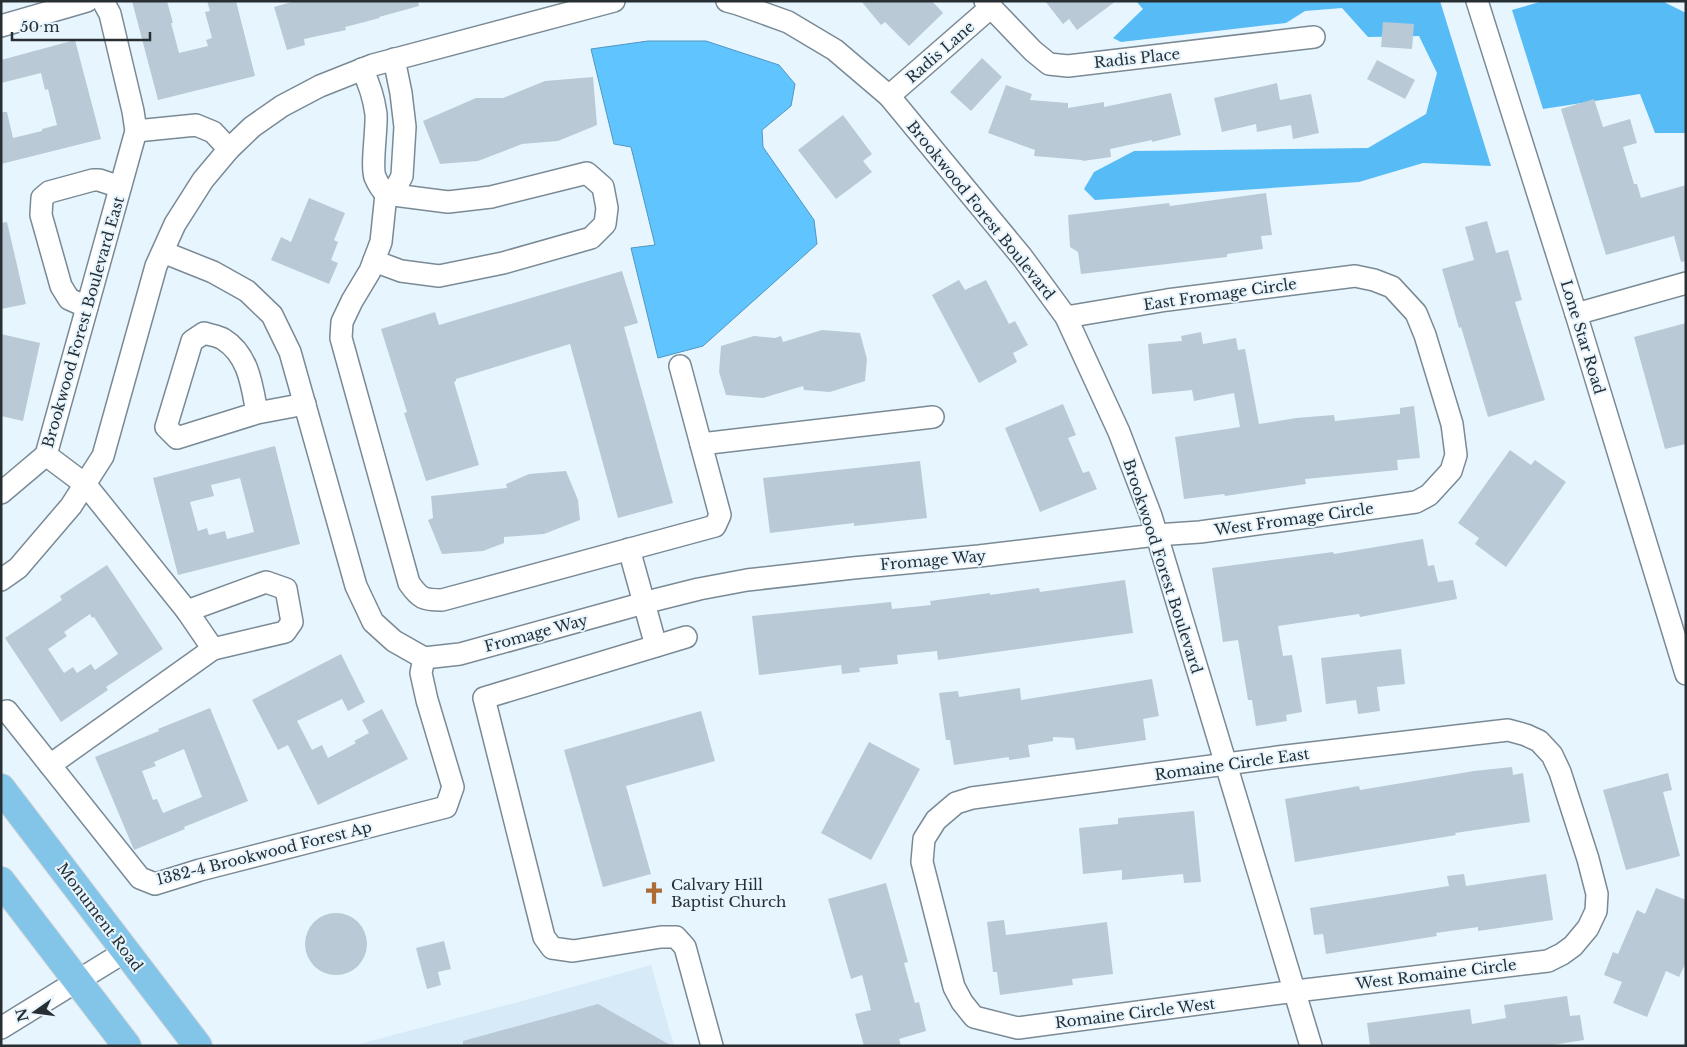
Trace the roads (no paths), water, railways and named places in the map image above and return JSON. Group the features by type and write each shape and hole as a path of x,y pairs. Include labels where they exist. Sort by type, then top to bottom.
{"main road":[{"name":"Monument Road","path":"1,788 198,1046"},
{"path":"1,881 126,1046"}],"street":[{"path":"1,26 87,1"},
{"name":"Brookwood Forest Boulevard East","path":"1,493 46,455 136,131 110,14 103,1"},
{"path":"1,580 18,568 37,548 71,506 103,456 148,291 163,252 176,224 203,180 229,149 252,128 282,106 320,86 362,69 614,1"},
{"name":"Brookwood Forest Boulevard","path":"727,1 788,22 835,50 889,96 1022,257 1066,317 1119,432 1151,516 1296,991 1311,1046"},
{"name":"Lone Star Road","path":"1477,1 1576,314 1686,674"},
{"name":"Radis Lane","path":"889,96 987,4"},
{"name":"Radis Place","path":"987,4 1033,51 1049,64 1068,66 1314,37"},
{"path":"394,59 405,127 402,176 397,186 386,194 381,242 370,271 342,322 341,338 409,583 418,596 428,600 442,600 715,526 720,515 680,366"},
{"path":"362,69 367,79 376,112 375,176 380,188 386,194 448,202 491,197 587,173 603,187 607,208 605,224 591,238 503,263 439,276 401,271 374,261"},
{"path":"136,131 196,124 213,132 229,149"},
{"path":"376,138 404,138"},
{"path":"87,307 69,299 61,286 41,215 42,198 49,192 93,180 99,180 120,187"},
{"path":"163,252 213,272 247,291 272,315 290,352 356,586 373,622 394,640 424,658"},
{"name":"East Fromage Circle","path":"1066,317 1167,300 1355,276 1374,280 1392,287 1416,313 1425,335 1452,424 1456,455 1451,472 1430,496"},
{"path":"1576,314 1686,283"},
{"path":"257,413 250,375 241,355 223,339 204,334 192,340 166,427 177,438 257,413 305,404"},
{"path":"701,444 933,417"},
{"path":"46,455 86,485 187,611 213,649"},
{"name":"West Fromage Circle","path":"1156,535 1200,532 1416,502 1430,496"},
{"name":"Fromage Way","path":"424,658 460,654 699,589 747,580 979,556 1156,535"},
{"path":"629,549 656,646"},
{"path":"50,765 213,649 286,632 292,622 286,589 266,582 187,611"},
{"path":"686,637 484,698 544,937 552,948 573,951 661,937 676,937 685,947 712,1046"},
{"name":"1382-4 Brookwood Forest Ap","path":"7,711 140,878 155,884 200,870 446,808 453,787 427,700 421,673 424,658"},
{"name":"Romaine Circle East","path":"974,1017 962,1002 954,987 922,862 924,839 936,820 956,803 972,798 1278,757 1508,730 1539,741 1552,755 1560,772 1588,859 1597,894 1596,911 1588,928 1573,946"},
{"name":"West Romaine Circle","path":"1296,991 1548,960 1562,954 1573,946"},
{"path":"1,1028 126,951"},
{"name":"Romaine Circle West","path":"974,1017 1018,1028 1296,991"}],"place":[{"name":"Calvary Hill Baptist Church","path":"654,893"}]}
